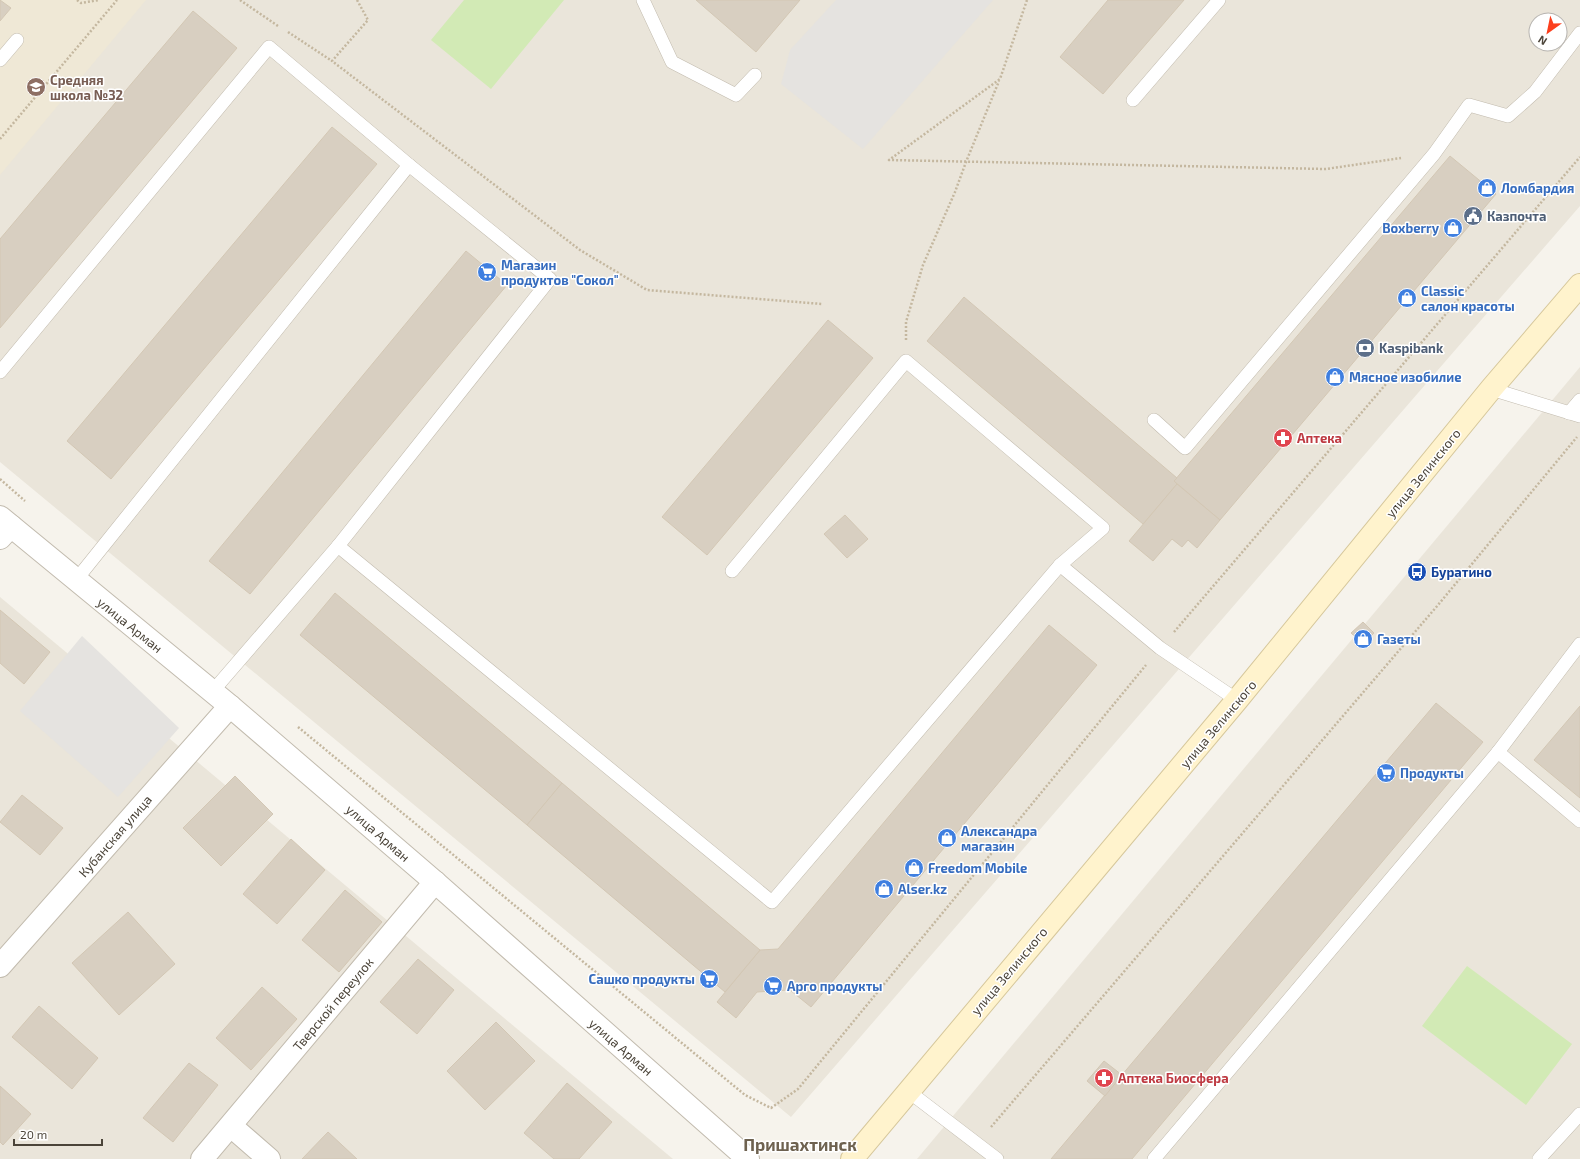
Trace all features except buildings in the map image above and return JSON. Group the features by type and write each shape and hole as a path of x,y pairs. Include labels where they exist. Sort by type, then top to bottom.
{"main road":[{"name":"улица Зелинского","path":"852,1159 1237,700 1492,389 1580,285"}],"street":[{"name":"улица Арман","path":"4,527 76,580 230,706 435,882 748,1159"},
{"name":"Кубанская улица","path":"0,966 230,706"},
{"name":"Тверской переулок","path":"202,1159 435,882"},
{"path":"231,1126 269,1159"}],"lane":[{"path":"643,0 672,62 736,95 756,75"},
{"path":"1133,100 1219,0"},
{"path":"1154,420 1185,448 1434,154 1470,105 1508,116 1535,92 1580,33"},
{"path":"0,60 17,40"},
{"path":"0,372 270,47 409,165 550,279 338,546 212,692"},
{"path":"76,580 409,165"},
{"path":"338,546 772,902 1060,565 1103,528 906,361 732,571"},
{"path":"1492,389 1574,415 1580,400"},
{"path":"1060,565 1160,648 1237,700"},
{"path":"1154,1159 1498,752 1580,644"},
{"path":"1498,752 1580,821"},
{"path":"908,1091 997,1159"},
{"path":"1539,1159 1580,1114"}],"path":[{"path":"77,0 81,3 98,0"},
{"path":"0,139 117,0"},
{"path":"357,0 368,20 332,62 580,250 647,290 822,304"},
{"path":"906,361 906,322 923,265 955,192 1000,79 1027,0"},
{"path":"1000,79 889,160 1326,169 1434,154"},
{"path":"297,726 745,1095 771,1108 798,1089 1160,648 1580,157"},
{"path":"977,1143 1438,605 1580,434"},
{"path":"0,479 29,504"}],"shaded area":[{"path":"0,0 1580,0 1580,206 791,1117 0,462"},
{"name":"Средняя школа №32","path":"0,0 146,0 0,175"},
{"path":"836,0 993,0 863,149 781,84 790,50"},
{"path":"1580,367 1580,1159 917,1159"},
{"path":"0,597 673,1159 0,1159"},
{"path":"82,636 179,728 118,797 20,711"}],"green space":[{"path":"464,0 564,0 491,89 431,40"},
{"path":"1467,966 1572,1044 1526,1105 1422,1026"}],"place":[{"name":"Средняя школа №32","path":"36,87"},
{"name":"Ломбардия","path":"1487,188"},
{"name":"Казпочта","path":"1473,216"},
{"name":"Boxberry","path":"1453,228"},
{"name":"Магазин продуктов \"Сокол\"","path":"487,272"},
{"name":"Classic салон красоты","path":"1407,298"},
{"name":"Kaspibank","path":"1365,348"},
{"name":"Мясное изобилие","path":"1335,377"},
{"name":"Аптека","path":"1283,438"},
{"name":"Буратино","path":"1417,572"},
{"name":"Газеты","path":"1363,639"},
{"name":"Продукты","path":"1386,773"},
{"name":"Александра магазин","path":"947,838"},
{"name":"Freedom Mobile","path":"914,868"},
{"name":"Alser.kz","path":"884,889"},
{"name":"Сашко продукты","path":"709,979"},
{"name":"Арго продукты","path":"773,986"},
{"name":"Аптека Биосфера","path":"1104,1078"}],"district":[{"name":"Пришахтинск","path":"800,1145"}]}
